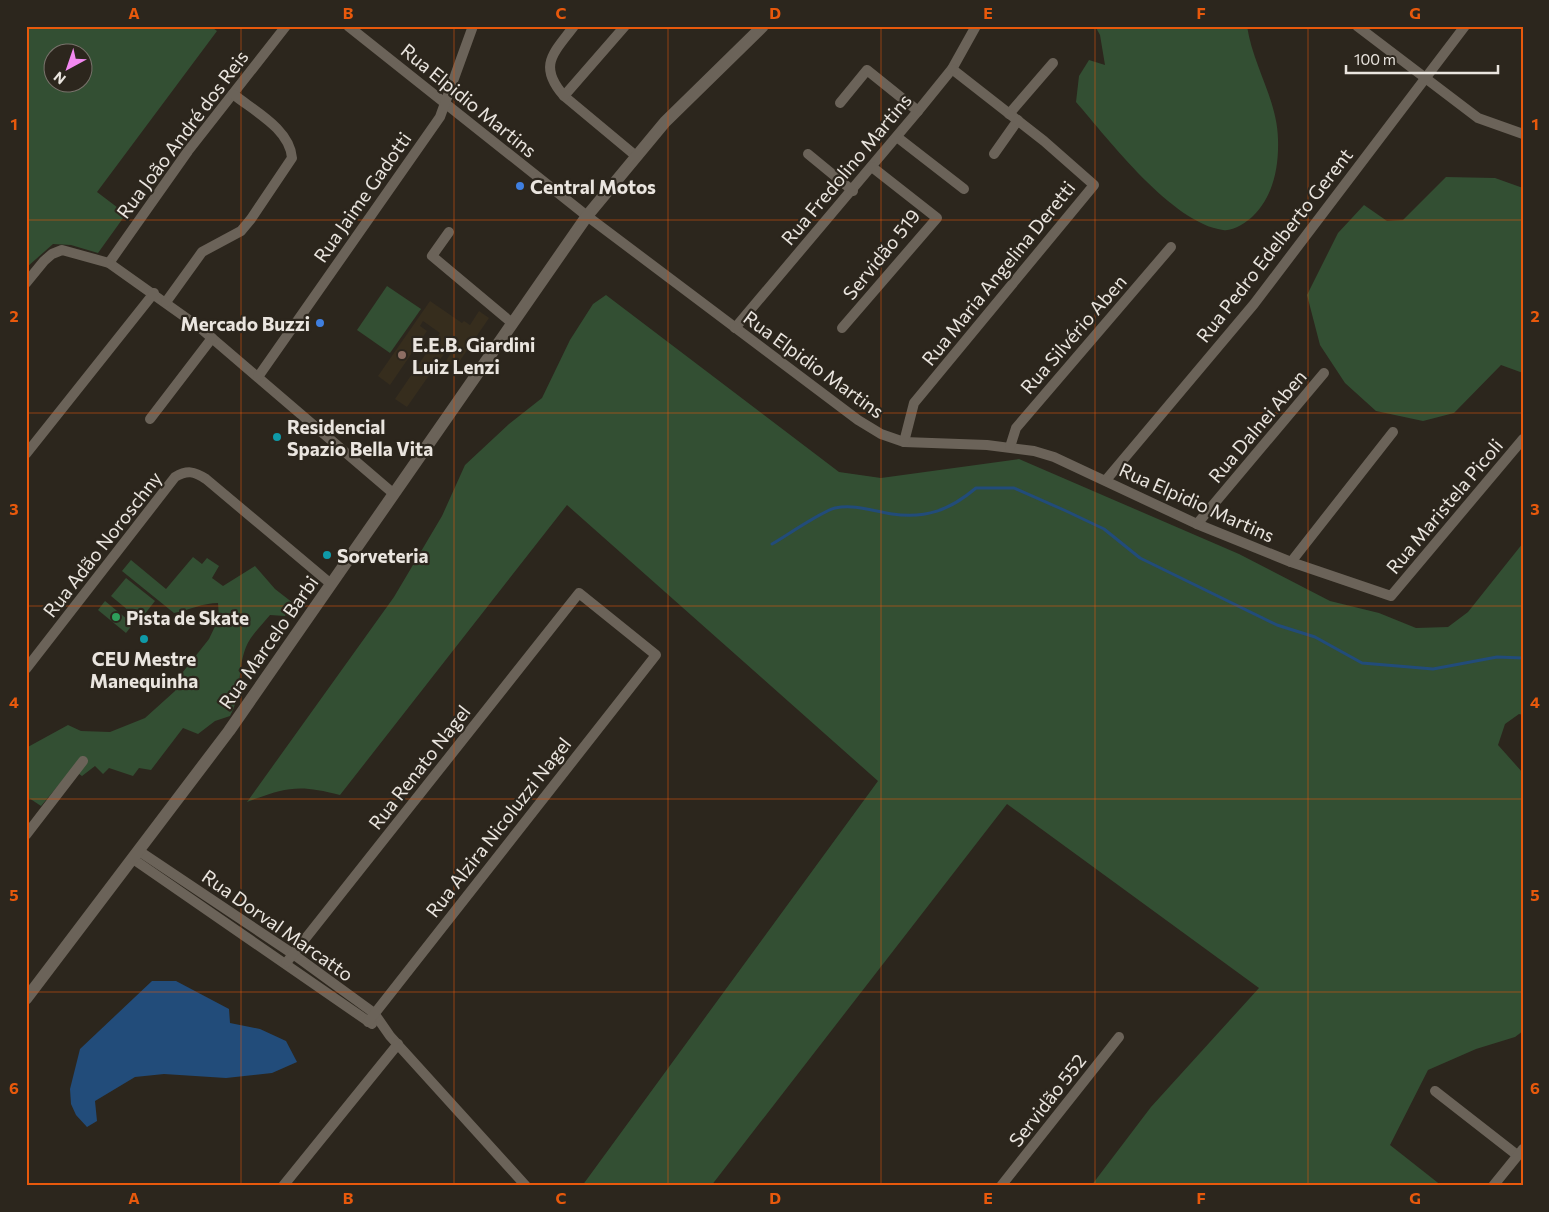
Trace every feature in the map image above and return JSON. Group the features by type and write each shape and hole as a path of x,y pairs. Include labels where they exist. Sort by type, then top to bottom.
{"street":[{"name":"Rua João André dos Reis","path":"109,263 188,151 286,26"},
{"name":"Rua Elpidio Martins","path":"348,26 587,216 858,420 881,434 904,442 1010,447 1054,457 1197,524 1291,562 1391,596"},
{"name":"Rua Jaime Gadotti","path":"258,377 440,117 473,26"},
{"path":"574,26 551,57 548,65 552,80 564,96 636,156"},
{"path":"564,96 625,26"},
{"name":"Rua Marcelo Barbi","path":"26,999 229,730 587,216 665,122 764,26"},
{"name":"Rua Fredolino Martins","path":"735,328 852,191 952,69 976,26"},
{"path":"1357,26 1478,118 1523,134"},
{"name":"Rua Pedro Edelberto Gerent","path":"1106,480 1254,304 1465,26"},
{"path":"994,154 1014,117 1053,63"},
{"path":"952,69 1014,117"},
{"path":"840,103 867,70 918,111"},
{"path":"166,302 194,259 202,252 241,231 292,158 291,147 284,134 232,94"},
{"name":"Rua Maria Angelina Deretti","path":"904,442 914,403 1094,185 1014,117"},
{"path":"897,137 964,189"},
{"path":"808,154 852,191"},
{"name":"Servidão 519","path":"842,328 937,218 872,167"},
{"path":"449,232 432,256 512,323"},
{"name":"Rua Silvério Aben","path":"1010,447 1016,428 1171,247"},
{"path":"26,283 48,258 62,250 109,263 154,293 212,338 394,494"},
{"path":"26,454 154,293"},
{"path":"150,419 212,338"},
{"name":"Rua Dalnei Aben","path":"1197,524 1324,373"},
{"path":"1291,562 1393,432"},
{"name":"Rua Maristela Picoli","path":"1391,596 1523,439"},
{"name":"Rua Adão Noroschny","path":"26,669 175,477 184,472 195,471 206,479 331,584"},
{"name":"Rua Alzira Nicoluzzi Nagel","path":"371,1018 656,655 579,593"},
{"name":"Rua Renato Nagel","path":"286,963 579,593"},
{"path":"26,835 83,761"},
{"name":"Rua Dorval Marcatto","path":"136,855 293,954 371,1018 398,1044 522,1184"},
{"name":"Rua Dorval Marcatto","path":"136,855 286,963 371,1018"},
{"name":"Servidão 552","path":"1001,1186 1120,1037"},
{"path":"283,1186 398,1044"},
{"path":"1435,1090 1520,1152 1493,1186"}],"shaded area":[{"name":"E.E.B. Giardini Luiz Lenzi","path":"430,301 462,323 464,321 470,325 479,311 489,318 455,368 446,361 452,351 448,348 407,407 395,399 440,333 423,321 420,326 427,331 390,385 378,376"}],"green space":[{"path":"26,26 210,26 217,31 97,192 126,214 98,253 71,245 53,244 27,267"},
{"path":"1095,26 1247,26 1254,55 1274,110 1278,139 1276,171 1270,190 1260,208 1243,224 1235,228 1223,230 1203,224 1183,212 1143,178 1076,102 1079,76 1089,60 1105,65 1100,35"},
{"path":"1446,177 1495,178 1523,188 1523,373 1501,365 1454,413 1423,421 1376,411 1345,383 1320,345 1307,295 1338,233 1364,205 1387,221 1403,220"},
{"path":"387,286 421,309 390,353 357,330"},
{"path":"606,295 839,472 881,478 1019,459 1239,554 1330,601 1379,613 1416,628 1448,627 1468,612 1523,543 1523,715 1519,714 1505,724 1498,745 1523,773 1523,1031 1515,1037 1476,1049 1428,1070 1390,1145 1442,1186 1091,1186 1151,1107 1259,988 1007,804 711,1186 582,1186 878,781 567,505 340,795 303,788 283,790 247,802 394,597 442,516 465,465 509,424 542,398 570,340 593,304"},
{"path":"193,557 202,564 207,558 219,566 212,578 223,586 255,566 275,589 293,603 285,616 270,615 248,643 243,655 238,691 230,716 215,721 198,734 183,728 151,770 139,768 133,776 109,768 103,774 95,766 82,776 72,769 41,806 26,796 26,748 68,725 81,731 110,732 145,718 175,691 179,677 209,639 219,618 218,603 201,605 174,613 122,571 131,560 166,589"},
{"path":"126,578 155,601 140,620 111,596"},
{"name":"Pista de Skate","path":"105,601 133,624 126,633 98,610"}],"water":[{"path":"152,981 176,981 229,1009 230,1023 260,1029 286,1041 297,1062 272,1073 226,1078 164,1074 135,1077 95,1101 97,1121 87,1127 76,1115 71,1104 70,1089 80,1049"}],"waterway":[{"path":"772,544 835,508 857,507 904,515 927,514 957,502 976,488 1014,488 1104,529 1140,558 1277,625 1315,637 1362,663 1433,669 1497,657 1523,658"}],"place":[{"name":"Central Motos","path":"520,186"},
{"name":"Mercado Buzzi","path":"320,323"},
{"name":"E.E.B. Giardini Luiz Lenzi","path":"402,355"},
{"name":"Residencial Spazio Bella Vita","path":"277,437"},
{"name":"Sorveteria","path":"327,555"},
{"name":"Pista de Skate","path":"116,617"},
{"name":"CEU Mestre Manequinha","path":"144,639"}]}
